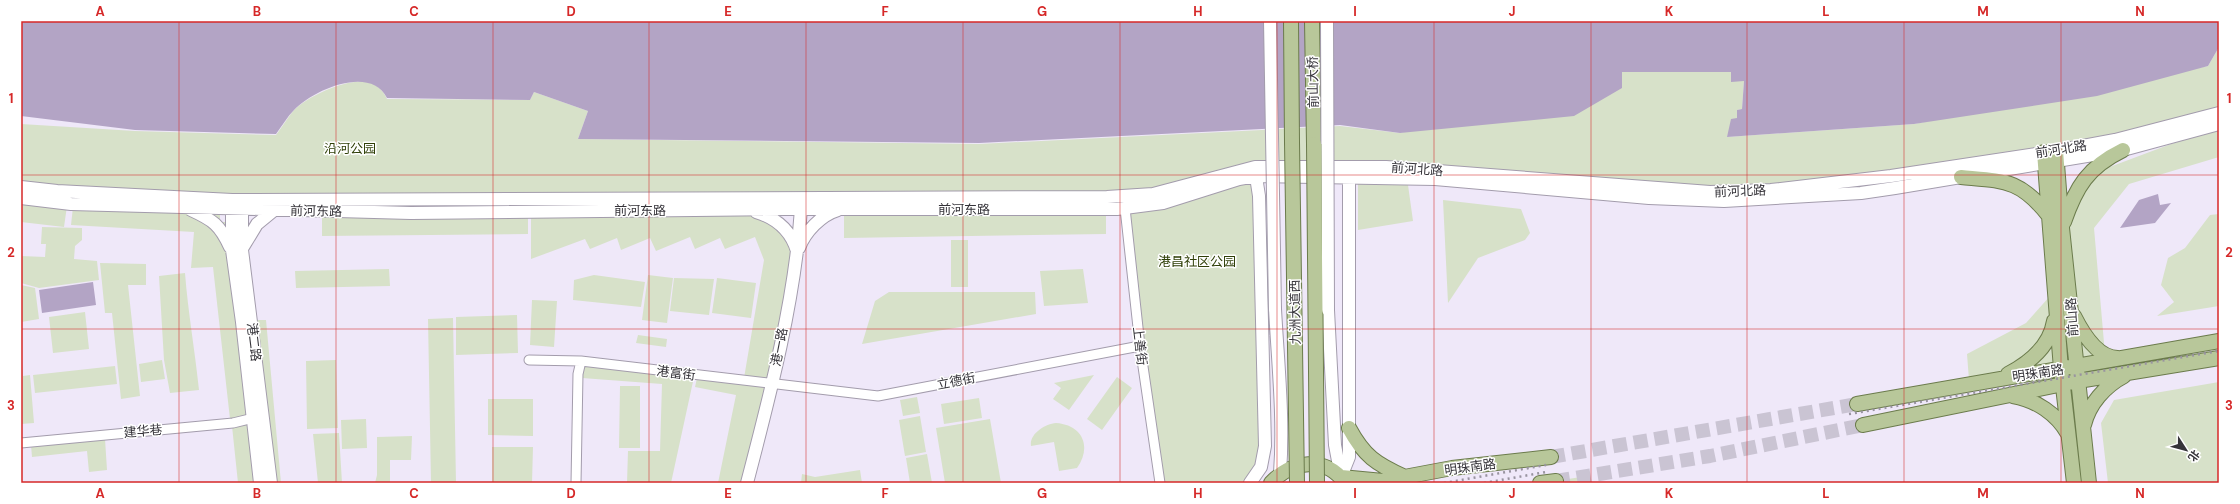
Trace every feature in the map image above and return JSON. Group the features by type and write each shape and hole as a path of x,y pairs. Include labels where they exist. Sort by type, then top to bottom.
{"main road":[{"path":"1270,21 1274,309 1281,421 1276,478"},
{"name":"前山大桥","path":"1291,21 1292,142"},
{"name":"前山大桥","path":"1312,21 1314,144"},
{"path":"1327,21 1328,310 1335,445 1343,480"},
{"name":"前河北路","path":"1349,172 1649,198 1724,201 1861,193 1960,177 2050,157 2219,113"},
{"name":"前河北路","path":"1255,172 1443,171 1710,192 1771,190 2050,157 2123,150 2219,124"},
{"name":"九洲大道西","path":"1292,142 1297,483"},
{"name":"九洲大道西","path":"1314,144 1318,483"},
{"path":"2062,228 2073,198 2084,178 2108,157 2123,150"},
{"name":"前山路","path":"2050,157 2049,216 2061,369 2064,384 2074,483"},
{"name":"前山路","path":"2050,157 2062,228 2089,483"},
{"path":"1250,483 1261,467 1264,446 1259,196 1255,172"},
{"name":"前河东路","path":"21,198 71,204 185,208 237,205 1142,196 1255,172"},
{"name":"前河东路","path":"21,187 237,205 274,210 411,213 801,209 1125,208 1163,203 1238,179 1255,172"},
{"path":"1343,480 1349,457 1349,172"},
{"path":"1960,177 2000,180 2014,184 2034,198 2049,216"},
{"name":"港二路","path":"237,205 237,250 259,417 271,483"},
{"path":"185,208 207,217 219,226 237,250 257,224 274,210"},
{"name":"港一路","path":"747,483 772,384 798,252 801,209"},
{"path":"798,252 802,242 818,222 834,211 843,209"},
{"path":"733,210 766,215 779,223 794,242 798,252"},
{"path":"2071,308 2082,331 2096,348 2108,356 2124,358"},
{"path":"1993,380 2016,370 2035,356 2048,338 2054,326 2056,311"},
{"name":"明珠南路","path":"1857,404 2219,341"},
{"name":"明珠南路","path":"1863,425 2078,381 2219,358"},
{"path":"2084,433 2089,411 2101,394 2116,380 2131,373"},
{"path":"2005,396 2021,398 2042,407 2056,418 2069,436"},
{"name":"港二路","path":"259,417 260,483"},
{"path":"1349,428 1365,454 1379,466 1404,477"},
{"name":"明珠南路","path":"1343,480 1383,481 1452,468 1552,457"},
{"path":"1276,478 1292,466 1318,464 1330,469 1343,480"},
{"path":"1540,483 1556,481"}],"street":[{"name":"上善街","path":"1125,208 1140,346 1160,483"},
{"name":"立德街","path":"772,384 878,396 1140,346"},
{"name":"港富街","path":"529,360 580,361 772,384"},
{"path":"576,483 578,374 580,361"},
{"name":"建华巷","path":"21,443 233,423 259,417"}],"green space":[{"name":"沿河公园","path":"2219,47 2219,115 2112,147 1746,190 1255,177 1263,447 1248,483 1162,483 1125,208 412,211 21,197 21,124 135,131 276,135 294,110 308,99 339,85 359,81 371,83 377,86 382,90 387,99 530,100 534,92 588,111 578,139 979,144 1340,126 1400,133 1622,72 1731,72 1744,81 1742,109 1737,110 1737,118 1727,137 1914,124 2208,66"},
{"path":"2219,129 2219,157 2129,184 2094,228 2105,354 2080,362 2069,228 2081,195 2090,180 2107,168 2171,144"},
{"path":"1358,184 1408,185 1413,221 1358,230"},
{"path":"1443,200 1521,209 1530,233 1525,240 1478,258 1448,303"},
{"path":"21,202 67,206 64,227 21,222"},
{"path":"73,207 220,211 220,222 239,222 259,414 230,419 213,267 191,268 194,232 71,225"},
{"path":"1106,211 1106,234 844,238 844,212"},
{"path":"322,212 528,212 528,234 322,236"},
{"path":"733,212 765,217 793,243 771,381 744,378 764,260 755,237 725,249 720,238 695,249 690,237 656,251 650,238 621,250 617,238 590,249 585,239 531,259 531,213"},
{"path":"2219,214 2219,306 2157,316 2174,302 2161,285 2168,258 2185,248 2210,215"},
{"path":"42,227 82,228 82,240 75,246 74,259 97,261 99,280 39,288 21,283 21,256 45,257 46,244 41,244"},
{"path":"951,240 968,240 968,287 951,287"},
{"path":"100,263 146,264 146,285 128,285 140,396 121,399 112,313 105,313"},
{"path":"389,269 390,286 296,288 295,271"},
{"path":"1083,269 1088,303 1044,306 1040,271"},
{"path":"185,273 199,390 170,393 164,360 159,276"},
{"path":"594,275 645,282 641,307 573,300 574,280"},
{"path":"648,275 673,278 667,323 642,320"},
{"path":"674,278 714,279 709,315 670,311"},
{"path":"717,278 756,283 751,318 712,313"},
{"path":"21,285 35,288 39,319 21,322"},
{"path":"889,292 1035,292 1036,314 862,344 875,301"},
{"path":"2050,296 2056,365 1969,380 1967,354 2026,323"},
{"path":"532,300 557,301 554,347 530,345"},
{"path":"85,312 89,349 53,353 49,317"},
{"path":"517,315 518,353 456,355 456,317"},
{"path":"453,318 456,483 431,483 428,319"},
{"path":"253,320 266,320 281,483 268,483"},
{"path":"638,335 667,339 666,347 636,343"},
{"path":"21,350 23,376 30,375 34,423 21,424"},
{"path":"162,360 165,379 141,382 139,364"},
{"path":"336,360 338,428 307,429 306,361"},
{"path":"583,364 694,377 671,483 627,483 628,451 660,451 662,384 582,378"},
{"path":"115,366 117,384 35,393 33,375"},
{"path":"1094,375 1069,410 1053,399 1061,388 1054,383"},
{"path":"1117,377 1132,388 1102,430 1087,419"},
{"path":"697,378 769,386 745,483 718,483 736,395 695,387"},
{"path":"2219,382 2219,483 2108,483 2101,423 2114,400"},
{"path":"620,386 640,386 640,448 619,448"},
{"path":"917,397 920,413 903,416 900,400"},
{"path":"979,398 982,418 944,424 941,404"},
{"path":"488,399 533,399 533,436 488,435"},
{"path":"920,416 926,452 905,456 899,420"},
{"path":"366,419 367,448 342,449 341,420"},
{"path":"990,419 1001,483 945,483 936,428"},
{"path":"259,422 264,483 238,483 232,426"},
{"path":"1056,423 1073,428 1082,438 1084,452 1082,460 1077,468 1059,471 1054,442 1031,446 1033,437 1039,430 1047,425"},
{"path":"339,433 342,483 318,483 313,434"},
{"path":"412,436 411,460 390,460 390,483 375,483 377,475 377,437"},
{"path":"105,439 107,470 89,472 87,451 32,457 31,445"},
{"path":"492,447 533,447 532,483 492,483"},
{"path":"927,454 932,483 910,483 906,458"},
{"path":"860,470 862,483 801,483 802,474 815,477"},
{"path":"1581,477 1582,483 1542,483"}],"shaded area":[{"path":"21,21 2219,21 2219,47 2208,66 2097,96 1914,124 1727,137 1731,119 1737,118 1737,110 1742,109 1744,81 1731,82 1731,72 1622,72 1622,88 1574,116 1400,133 1340,125 979,143 578,139 588,111 534,92 530,100 387,98 379,88 369,83 356,82 328,88 303,102 291,113 276,134 135,130 21,116"},
{"path":"2158,194 2160,205 2171,203 2155,223 2120,228 2139,200"},
{"path":"93,282 96,305 42,313 39,290"}],"tunnel":[{"path":"1551,457 1857,404"},
{"path":"1556,481 1710,456 1863,425"}],"railway":[{"path":"1849,414 2219,351"},
{"path":"1444,483 1546,465"},
{"path":"1484,483 1546,472"}],"park label":[{"name":"港昌社区公园","path":"1197,261"}]}
